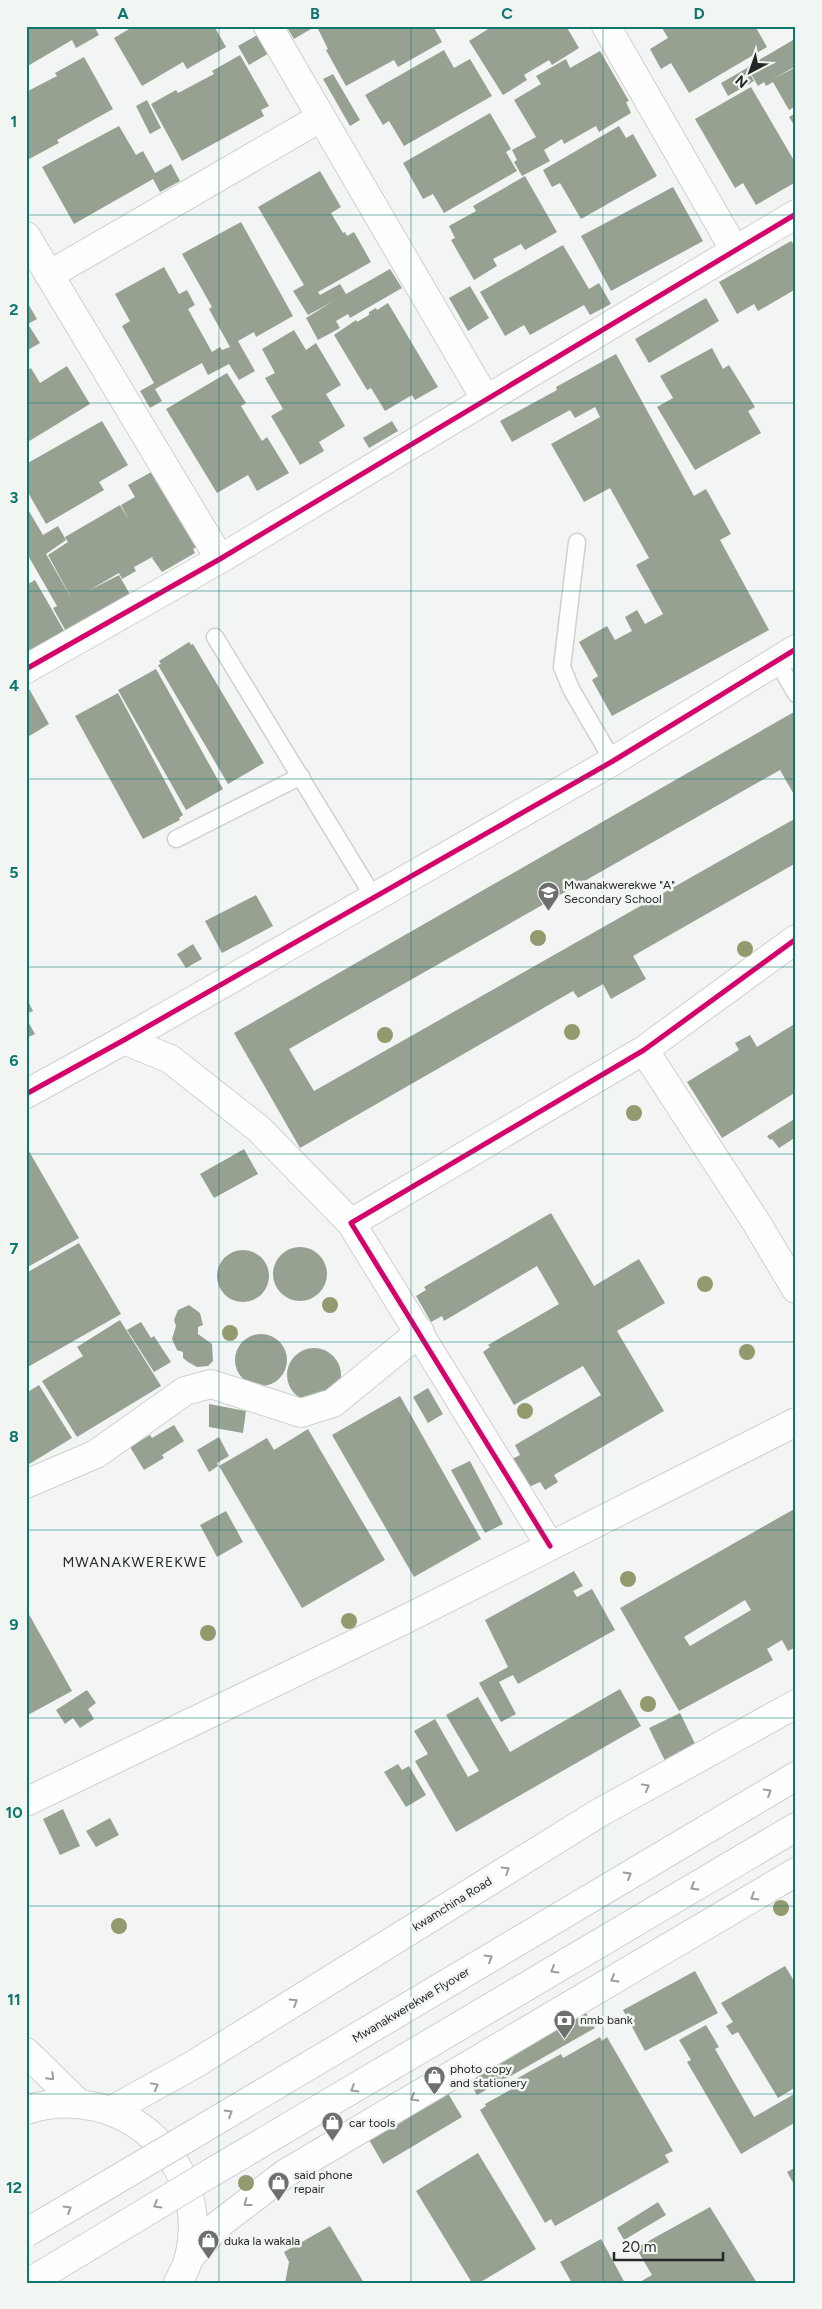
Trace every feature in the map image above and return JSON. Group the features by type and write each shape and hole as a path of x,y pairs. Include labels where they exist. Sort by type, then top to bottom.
{"street":[{"path":"268,26 486,400"},
{"path":"606,26 734,250"},
{"path":"49,275 320,118"},
{"path":"26,669 220,559 796,214"},
{"path":"26,236 220,559"},
{"path":"26,1094 124,1040 612,760 786,655"},
{"path":"351,1223 644,1050 796,939"},
{"path":"124,1040 170,1059 259,1129 351,1223 420,1332 550,1546"},
{"path":"644,1050 756,1222 796,1289"},
{"path":"26,1484 96,1454 185,1391 210,1384 301,1413 333,1403 420,1332"},
{"path":"26,1802 406,1619 796,1422"},
{"name":"kwamchina Road","path":"112,2110 193,2065 598,1813 796,1704"},
{"name":"Mwanakwerekwe Flyover","path":"26,2234 796,1776"},
{"path":"28,2283 796,1827"},
{"path":"178,2283 189,2258 218,2225 286,2173 796,1872"},
{"path":"26,2052 76,2102"},
{"path":"26,2110 46,2104 76,2102 112,2110 144,2128 169,2154 186,2186 192,2222 189,2258"}],"lane":[{"path":"578,542 562,667 571,689 612,760"},
{"path":"215,637 373,896"},
{"path":"786,655 796,694"},
{"path":"176,839 301,776"}],"building":[{"path":"26,26 94,26 99,35 76,48 72,40 26,67"},
{"path":"134,26 214,26 226,47 187,69 183,62 142,86 114,38"},
{"path":"286,26 316,26 294,39"},
{"path":"323,26 433,26 442,42 398,67 394,60 346,86 326,50 328,49 318,29"},
{"path":"493,26 498,26 500,29 504,26 566,26 579,48 552,65 549,60 524,75 527,80 503,95 469,41"},
{"path":"661,26 755,26 767,47 689,93 671,63 661,69 650,49 668,38"},
{"path":"259,34 271,52 249,65 238,46"},
{"path":"793,40 796,44 796,66 771,80 796,67 796,111 794,107 789,110 773,82 766,86 764,82 758,86 747,67"},
{"path":"444,50 454,68 470,59 492,96 404,146 389,121 383,125 365,95"},
{"path":"600,51 629,101 626,102 631,113 599,132 596,126 564,144 562,139 544,150 550,161 522,176 514,162 517,160 512,150 536,137 514,100 541,84 536,76 566,59 570,68"},
{"path":"240,55 269,106 261,110 264,116 182,161 151,104 176,90 178,93 214,74 212,71"},
{"path":"84,57 113,109 57,140 59,143 29,159 26,154 26,88 28,91 57,76 55,73"},
{"path":"747,68 754,81 728,96 721,83"},
{"path":"333,74 360,120 350,126 323,79"},
{"path":"751,87 796,164 796,182 756,205 743,183 735,188 695,119"},
{"path":"147,100 161,128 150,134 136,106"},
{"path":"490,113 511,149 506,152 517,171 444,213 433,194 423,199 403,163"},
{"path":"796,113 796,128 789,117"},
{"path":"119,126 136,155 143,151 155,173 171,164 180,181 160,192 153,179 74,224 42,167"},
{"path":"619,126 626,138 633,134 657,176 581,219 560,183 552,187 543,170"},
{"path":"320,171 341,207 331,213 343,233 345,232 347,236 354,232 371,262 318,292 320,295 340,284 346,294 390,269 402,288 350,318 348,314 336,321 340,328 318,340 306,318 332,302 308,315 293,291 304,285 258,207"},
{"path":"525,176 557,232 525,250 521,244 493,259 497,266 474,280 451,240 455,238 449,226 476,211 473,206"},
{"path":"673,187 703,241 611,291 581,236"},
{"path":"241,222 293,316 256,337 254,332 238,341 255,371 239,380 229,364 208,375 202,363 155,389 162,401 150,408 140,391 154,383 122,326 130,321 115,294 164,267 179,294 187,290 195,305 188,309 212,352 220,347 222,350 230,347 209,309 212,307 182,254"},
{"path":"791,241 793,243 796,241 796,289 758,311 754,304 737,314 719,282"},
{"path":"563,245 589,289 599,283 611,304 590,315 584,305 530,335 524,325 505,336 480,292"},
{"path":"470,286 489,318 468,331 449,298"},
{"path":"706,298 719,321 649,363 635,339"},
{"path":"26,300 37,319 28,324 40,343 26,351"},
{"path":"388,303 438,387 415,400 412,395 385,411 371,388 367,390 334,335 356,320 357,322 369,315 369,312 376,308 377,310"},
{"path":"294,330 306,350 316,343 341,385 326,394 345,426 319,442 324,451 300,465 271,416 283,409 265,378 275,373 262,349"},
{"path":"712,348 723,369 729,365 755,407 748,411 761,433 695,470 657,407 673,398 660,376"},
{"path":"616,354 694,496 706,489 731,534 720,540 769,630 612,716 592,680 598,676 579,642 607,626 615,640 632,631 625,617 637,610 645,624 663,614 636,565 649,558 610,488 584,502 551,444 600,417 595,407 575,418 570,410 512,442 500,421 557,390 556,387"},
{"path":"67,366 90,404 26,443 26,371 31,368 40,383"},
{"path":"227,373 246,403 241,406 262,441 267,437 289,473 257,491 248,475 217,493 166,409"},
{"path":"102,421 128,465 99,482 104,490 46,524 26,489 26,464"},
{"path":"392,421 398,431 369,448 363,438"},
{"path":"155,470 199,546 193,549 195,553 162,572 152,558 154,556 134,567 136,571 122,579 119,573 88,591 119,575 132,598 68,635 53,608 57,606 26,552 26,506 43,535 58,526 66,540 46,554 73,601 48,555 68,542 65,537 120,505 130,522 121,505 135,497 128,485"},
{"path":"35,580 67,636 26,660 26,585"},
{"path":"189,642 191,645 193,644 264,763 228,784 158,665 161,664 159,661"},
{"path":"156,669 223,789 186,810 118,690"},
{"path":"28,687 49,724 26,738 26,688"},
{"path":"118,693 183,815 179,818 180,820 143,839 75,716"},
{"path":"794,712 796,798 780,770 289,1049 314,1091 796,818 796,863 633,956 646,979 611,999 603,984 578,998 573,991 300,1148 234,1033"},
{"path":"256,895 273,926 222,953 205,921"},
{"path":"193,944 202,959 186,968 177,954"},
{"path":"26,997 33,1011 26,1014"},
{"path":"26,1018 35,1034 26,1038"},
{"path":"796,1023 796,1092 722,1138 687,1082 739,1050 735,1043 750,1035 757,1047"},
{"path":"796,1118 796,1137 779,1148 767,1136"},
{"path":"26,1146 79,1238 26,1268"},
{"path":"244,1149 258,1174 214,1198 200,1174"},
{"path":"551,1213 594,1286 639,1259 665,1303 617,1331 664,1411 554,1475 558,1482 545,1490 540,1482 529,1487 512,1459 520,1455 515,1445 601,1395 583,1366 514,1405 483,1352 490,1347 488,1345 559,1304 537,1266 444,1321 442,1316 431,1322 416,1296 426,1290 424,1287"},
{"path":"79,1243 121,1314 26,1368 26,1273"},
{"path":"300,1247 310,1249 319,1255 325,1264 327,1274 325,1284 319,1293 310,1299 300,1301 290,1299 281,1293 275,1284 273,1274 275,1264 281,1255 290,1249"},
{"path":"238,1250 248,1250 258,1254 265,1261 269,1276 265,1291 258,1298 248,1302 238,1302 228,1298 221,1291 217,1281 217,1271 221,1261 228,1254"},
{"path":"189,1305 200,1313 203,1325 198,1327 198,1334 212,1344 213,1361 208,1366 197,1367 188,1362 183,1358 183,1352 177,1350 172,1339 176,1326 174,1320 178,1310"},
{"path":"120,1320 161,1386 77,1437 42,1381 83,1356 77,1347"},
{"path":"141,1322 151,1338 154,1336 171,1362 154,1372 127,1330"},
{"path":"256,1334 266,1334 280,1341 287,1355 287,1365 280,1379 266,1386 256,1386 246,1382 239,1375 235,1365 235,1355 239,1345 246,1338"},
{"path":"309,1348 319,1348 329,1352 337,1360 341,1375 337,1390 329,1398 319,1402 309,1402 299,1398 291,1390 287,1380 287,1370 291,1360 299,1352"},
{"path":"39,1385 72,1438 26,1466 26,1393"},
{"path":"428,1388 443,1414 428,1423 413,1397"},
{"path":"400,1396 481,1539 414,1577 332,1435"},
{"path":"209,1404 246,1411 243,1433 209,1427"},
{"path":"174,1425 184,1441 162,1455 164,1458 144,1470 130,1447 150,1435 152,1438"},
{"path":"308,1429 385,1560 302,1608 219,1466 267,1438 274,1450"},
{"path":"219,1437 229,1456 217,1463 218,1466 209,1472 197,1450"},
{"path":"470,1461 503,1524 485,1533 451,1470"},
{"path":"796,1508 796,1647 788,1651 782,1640 767,1649 773,1660 679,1711 620,1608","holes":["745,1600 751,1610 690,1646 684,1637"]},
{"path":"226,1511 243,1542 217,1557 200,1525"},
{"path":"574,1571 583,1586 573,1591 577,1597 592,1589 615,1630 518,1684 513,1675 499,1682 516,1714 501,1722 479,1683 508,1667 485,1620"},
{"path":"26,1609 72,1691 26,1716"},
{"path":"620,1689 641,1726 456,1832 415,1761 428,1754 414,1731 435,1719 468,1777 479,1771 446,1715 478,1697 510,1752"},
{"path":"87,1690 96,1703 88,1709 94,1719 80,1728 73,1718 65,1724 56,1710"},
{"path":"680,1713 701,1756 668,1767 649,1728"},
{"path":"398,1764 402,1770 409,1766 426,1795 406,1807 384,1772"},
{"path":"63,1809 80,1846 60,1855 43,1819"},
{"path":"110,1818 119,1835 96,1847 86,1831"},
{"path":"785,1966 796,1984 796,2087 778,2098 738,2032 732,2035 726,2026 733,2022 721,2003"},
{"path":"695,1971 718,2013 645,2051 623,2010"},
{"path":"586,2013 595,2028 477,2095 468,2079 561,2014 566,2024"},
{"path":"706,2025 719,2047 715,2049 754,2117 796,2093 796,2122 741,2154 687,2062 691,2060 679,2040"},
{"path":"600,2037 602,2041 607,2037 673,2151 665,2155 669,2162 555,2226 551,2219 545,2223 480,2110 486,2106 485,2104 519,2085 516,2079 561,2054 563,2058"},
{"path":"443,2085 462,2117 383,2164 368,2138"},
{"path":"478,2153 536,2249 479,2283 472,2283 416,2191"},
{"path":"796,2167 796,2188 787,2172"},
{"path":"658,2202 666,2215 624,2240 617,2228"},
{"path":"710,2207 757,2283 638,2283 652,2275 636,2248"},
{"path":"330,2226 364,2283 285,2283 289,2262 284,2252"},
{"path":"601,2239 625,2283 572,2283 560,2262"}],"cycle path":[{"path":"26,669 220,559 796,214"},
{"path":"26,1094 613,761 796,649"},
{"path":"550,1546 351,1223 644,1050 796,939"}],"place":[{"name":"Mwanakwerekwe \"A\" Secondary School","path":"548,911"},
{"name":"nmb bank","path":"564,2039"},
{"name":"photo copy and stationery","path":"434,2095"},
{"name":"car tools","path":"333,2142"},
{"name":"said phone repair","path":"278,2201"},
{"name":"duka la wakala","path":"208,2260"}],"district":[{"name":"MWANAKWEREKWE","path":"135,1562"}]}
